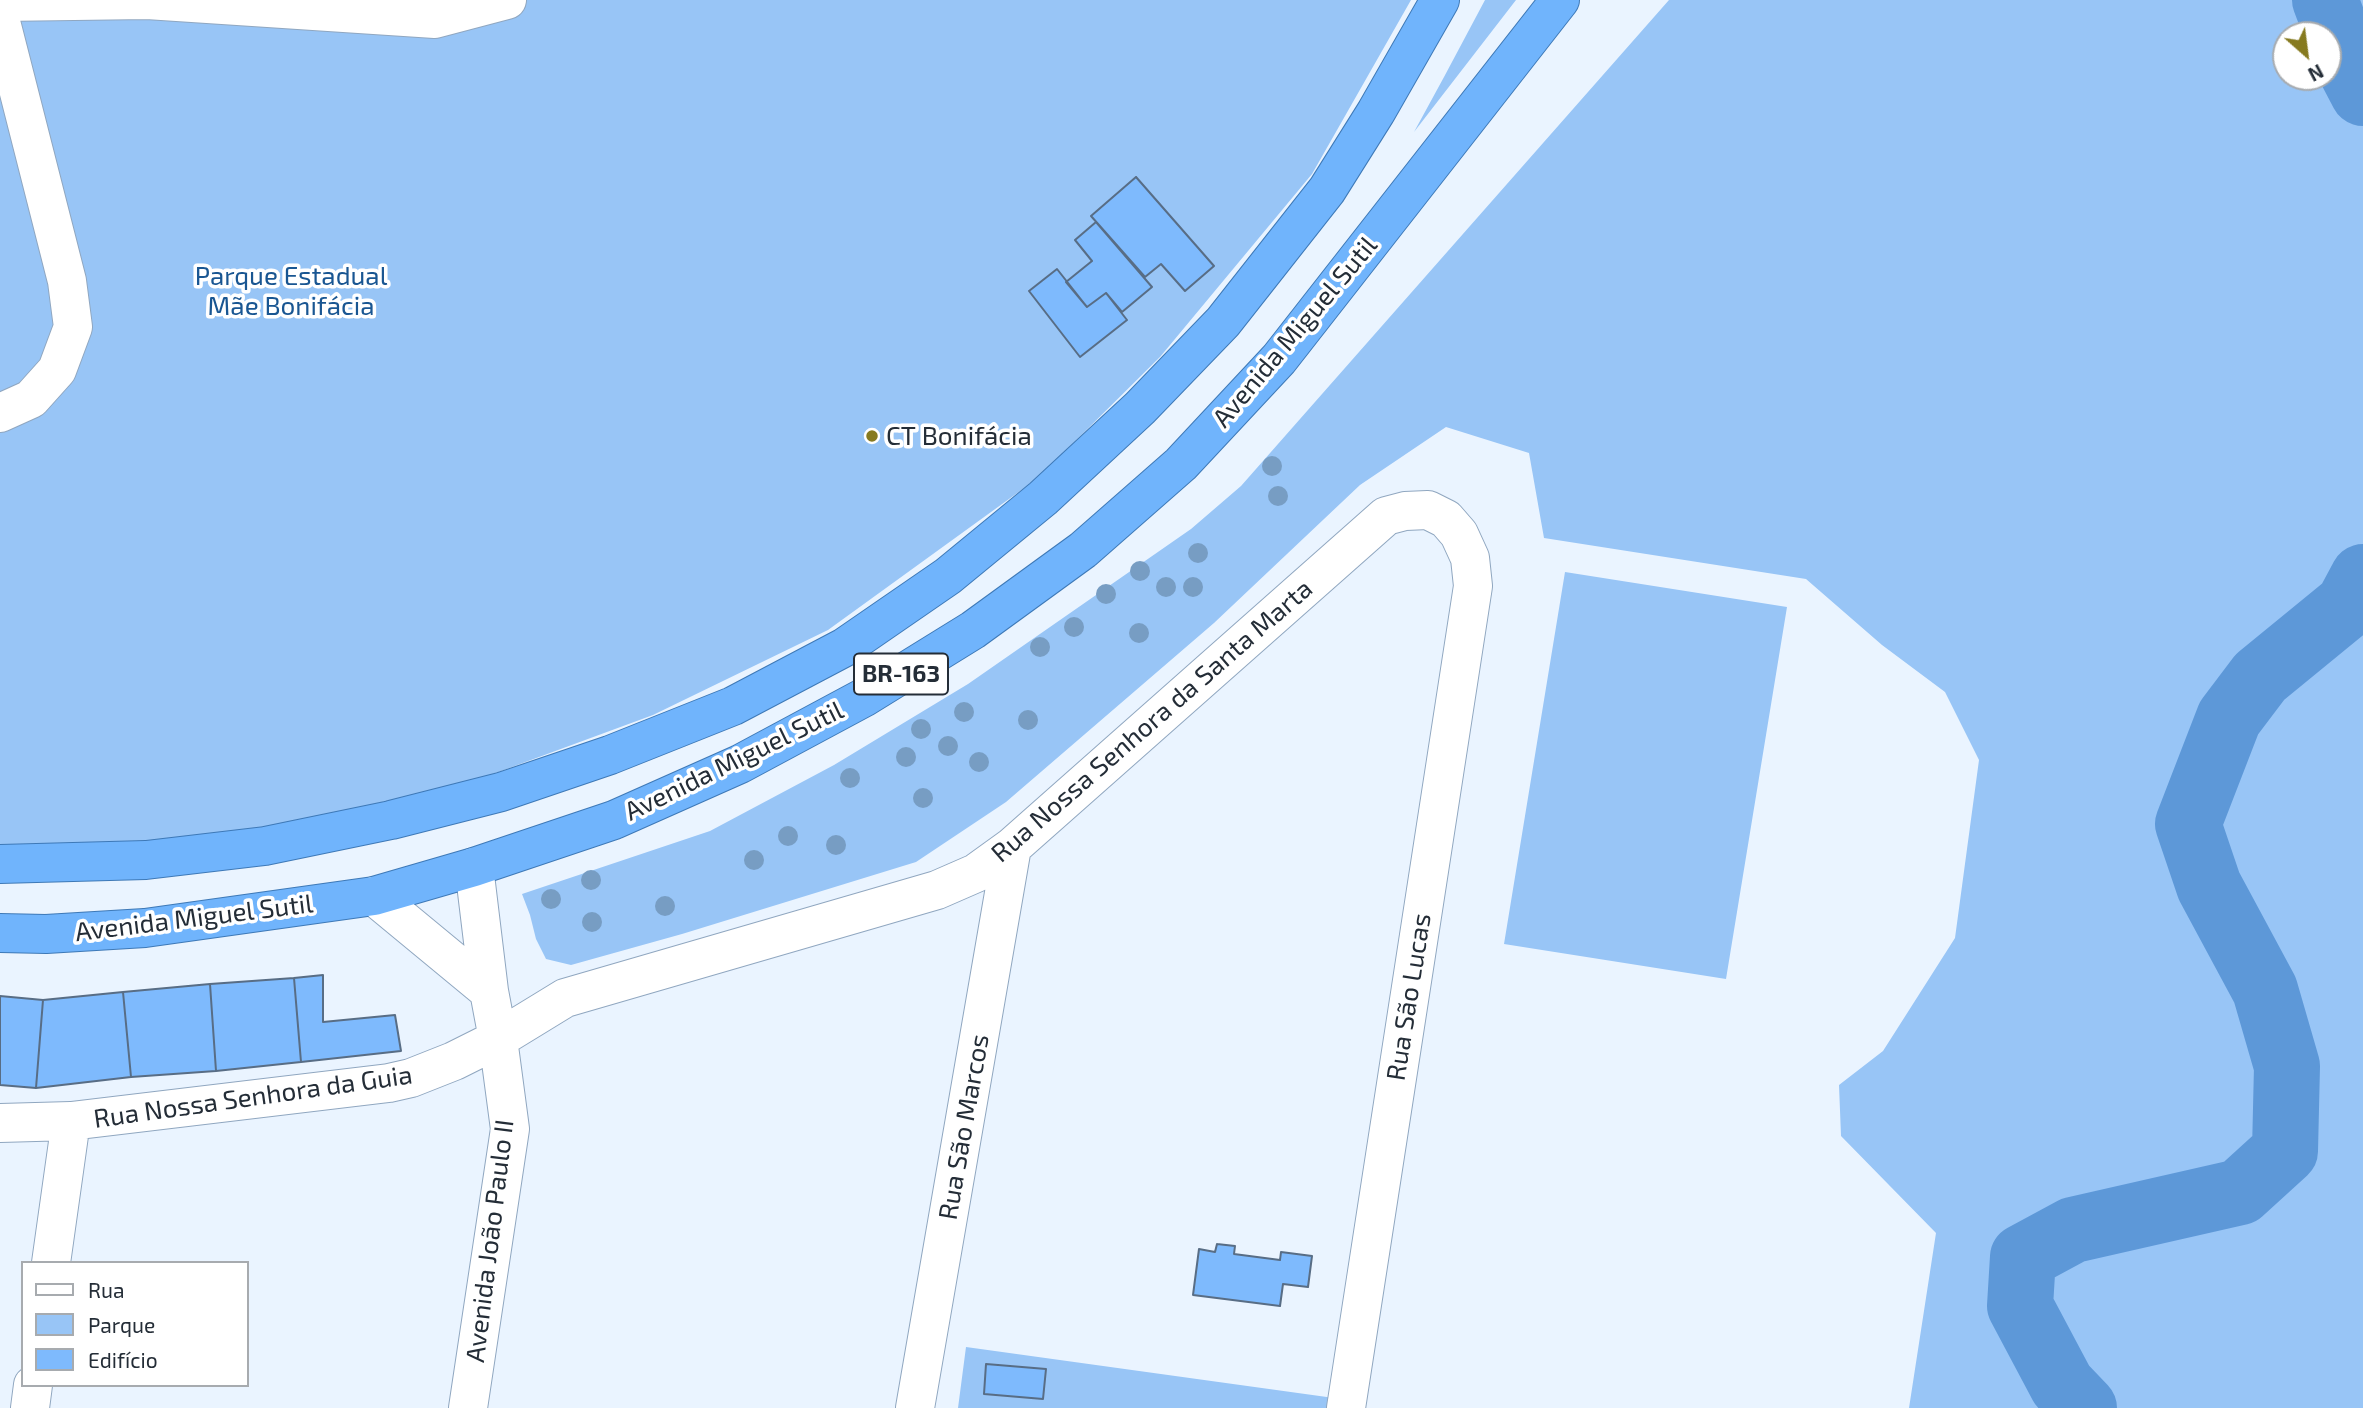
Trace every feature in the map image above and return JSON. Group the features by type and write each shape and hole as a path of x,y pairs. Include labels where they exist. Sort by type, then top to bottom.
{"highway":[{"name":"Avenida Miguel Sutil","path":"0,864 146,860 265,846 391,820 501,792 610,755 733,706 845,647 948,576 1043,498 1140,408 1223,321 1327,190 1376,112 1440,0"},
{"name":"Avenida Miguel Sutil","path":"0,933 46,934 145,928 374,896 474,867 614,820 740,764 863,698 973,630 1083,550 1181,464 1279,359 1560,0"}],"street":[{"path":"0,2 147,0 435,19 507,0"},
{"path":"0,18 67,281 73,327 57,370 31,399 0,414"},
{"name":"Rua Nossa Senhora da Santa Marta","path":"498,1039 565,998 937,890 976,873 1012,847 1386,516 1405,511 1428,510 1446,519 1459,534 1470,558 1473,586"},
{"name":"Rua São Lucas","path":"1346,1408 1473,586"},
{"name":"Rua São Marcos","path":"915,1408 1012,847"},
{"name":"Avenida João Paulo II","path":"468,1408 510,1129 474,867"},
{"path":"374,896 489,991"},
{"name":"Rua Nossa Senhora da Guia","path":"0,1122 71,1121 389,1083 443,1066 498,1039"},
{"path":"51,1261 71,1121"},
{"path":"30,1408 33,1387"}],"green space":[{"name":"Parque Estadual Mãe Bonifácia","path":"0,0 1411,0 1312,174 1160,357 1038,478 828,630 653,715 474,781 242,834 0,852"},
{"path":"1485,0 1516,0 1414,132 1444,77"},
{"path":"1669,0 2363,0 2363,1408 1909,1408 1936,1233 1841,1136 1839,1085 1883,1051 1955,938 1979,760 1945,692 1882,645 1806,579 1544,538 1529,453 1446,427 1360,485 1214,623 1006,802 916,862 571,965 546,959 536,939 522,894 710,831 834,765 968,684 1191,529 1241,486"},
{"path":"1565,572 1787,607 1726,979 1504,944"},
{"path":"966,1347 1334,1398 1332,1408 958,1408"}],"building":[{"path":"1136,177 1214,266 1185,291 1161,264 1145,277 1091,216"},
{"path":"1096,222 1152,287 1122,312 1106,293 1087,307 1066,282 1092,261 1075,240"},
{"path":"1057,269 1087,307 1106,293 1127,320 1080,357 1029,291"},
{"path":"323,975 323,1022 395,1015 401,1051 301,1062 294,978"},
{"path":"294,978 301,1062 216,1071 210,984"},
{"path":"210,984 216,1071 131,1077 123,992"},
{"path":"123,992 131,1077 36,1088 43,1000"},
{"path":"0,996 43,1000 36,1088 0,1085"},
{"path":"1217,1244 1235,1246 1234,1254 1280,1260 1281,1252 1312,1256 1308,1287 1283,1284 1280,1306 1193,1295 1199,1249 1215,1252"},
{"path":"986,1364 1046,1369 1043,1399 984,1394"}],"waterway":[{"path":"2325,0 2352,72 2363,93"},
{"path":"2084,1408 2062,1385 2020,1306 2023,1257 2073,1230 2240,1192 2285,1151 2287,1066 2265,990 2209,886 2188,824 2229,718 2260,677 2348,605 2363,577"}],"place":[{"name":"CT Bonifácia","path":"872,436"}]}
